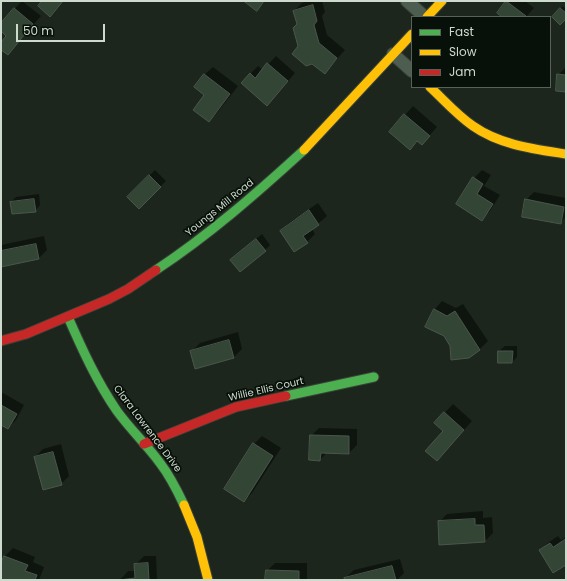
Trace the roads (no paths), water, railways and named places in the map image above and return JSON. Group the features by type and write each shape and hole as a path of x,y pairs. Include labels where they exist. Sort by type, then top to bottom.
{"street":[{"path":"407,1 425,16"},
{"path":"427,16 442,1"},
{"name":"Youngs Mill Road","path":"1,341 26,334 109,299 128,289 173,259 224,220 268,183 312,142 411,35"},
{"path":"393,54 411,70"},
{"path":"431,88 473,126 494,137 525,147 566,154"},
{"name":"Clara Lawrence Drive","path":"68,316 98,381 118,411 164,469 181,497 198,539 204,558 208,580"},
{"name":"Willie Ellis Court","path":"144,444 236,407 374,377"}]}
